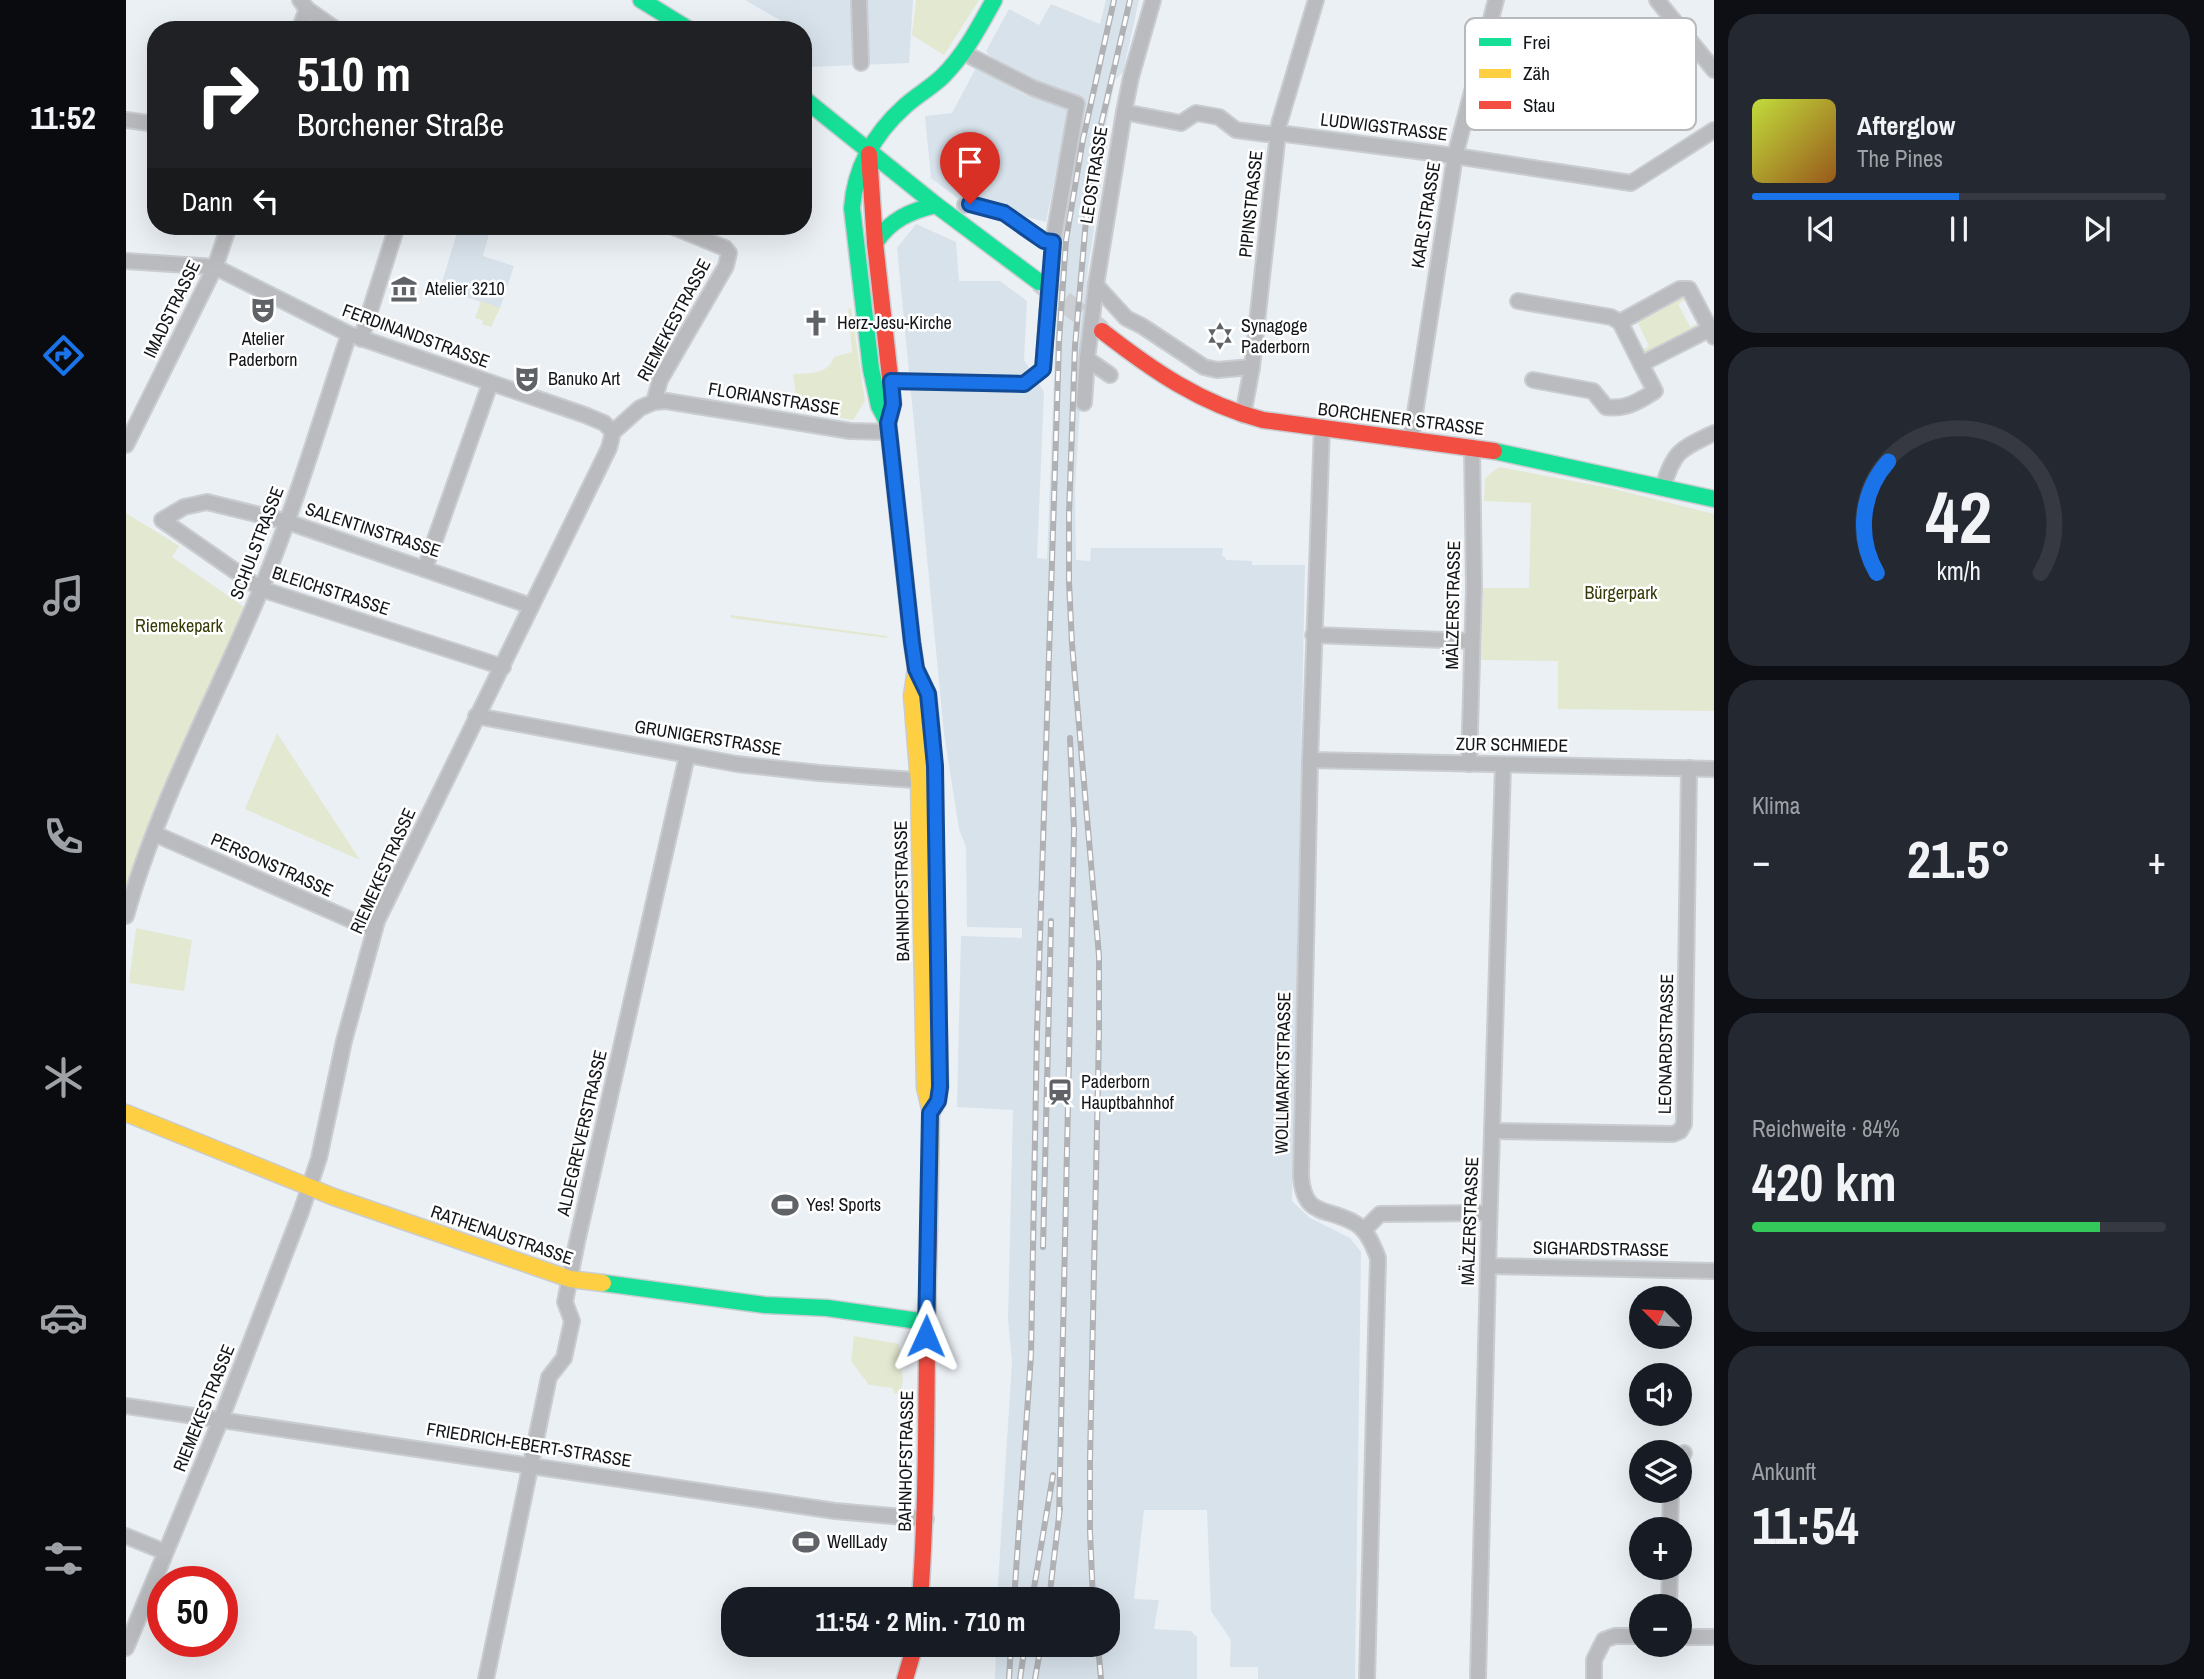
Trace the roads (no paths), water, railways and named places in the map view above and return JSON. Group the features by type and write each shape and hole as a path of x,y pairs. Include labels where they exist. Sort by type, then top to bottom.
{"main road":[{"path":"641,0 666,6 681,21"},
{"path":"868,150 904,107 937,82 964,53 994,0"},
{"path":"812,105 936,205 1039,282"},
{"name":"BAHNHOFSTRASSE","path":"868,150 875,243 893,404 888,427"},
{"name":"BAHNHOFSTRASSE","path":"868,150 854,183 852,208 869,356 879,406 888,427 916,669 912,696 927,781 925,1087 930,1113 926,1519 920,1587"},
{"path":"875,243 895,218 936,205"},
{"name":"BORCHENER STRASSE","path":"1102,331 1186,391 1243,415 1510,453 1714,499"},
{"name":"RATHENAUSTRASSE","path":"126,1114 309,1187 570,1279 765,1305 827,1308 926,1322"},
{"path":"905,1679 912,1657"},
{"path":"917,1657 920,1679"}],"street":[{"path":"859,0 861,63"},
{"name":"LEOSTRASSE","path":"1084,403 1096,285 1124,111 1153,0"},
{"name":"PIPINSTRASSE","path":"1243,415 1252,367 1278,133 1316,0"},
{"name":"KARLSTRASSE","path":"1491,18 1496,0"},
{"path":"1657,0 1672,18"},
{"path":"303,5 325,21"},
{"path":"1696,48 1714,70"},
{"path":"891,381 1024,384 1043,369 1053,242 1077,104 1033,88 964,53"},
{"name":"LUDWIGSTRASSE","path":"1124,111 1181,123 1196,113 1219,117 1236,130 1455,156 1630,183 1714,130"},
{"name":"KARLSTRASSE","path":"1411,439 1455,156 1465,118"},
{"path":"126,120 147,123"},
{"path":"965,205 1004,213 1044,241 1053,242"},
{"name":"IMADSTRASSE","path":"126,445 215,267 226,235"},
{"name":"SCHULSTRASSE","path":"126,916 134,887 155,834 288,522 394,235"},
{"name":"RIEMEKESTRASSE","path":"126,1648 221,1419 309,1187 374,930 609,447 613,432 640,408 654,402 660,380 726,266 729,253 724,248 693,235"},
{"name":"FERDINANDSTRASSE","path":"126,261 215,267 355,337 585,415 604,423 613,432"},
{"path":"1096,285 1126,318 1204,367 1217,370 1252,367"},
{"path":"1620,322 1680,289 1689,289 1712,333 1641,364"},
{"path":"1518,301 1611,317 1620,322 1655,391 1619,409 1606,407 1593,391 1533,380"},
{"path":"1087,359 1110,374"},
{"path":"425,568 490,384"},
{"name":"FLORIANSTRASSE","path":"654,402 666,401 850,431 888,427"},
{"name":"WOLLMARKTSTRASSE","path":"1322,428 1313,635 1303,1016 1302,1193 1308,1202 1323,1212 1354,1222 1364,1230"},
{"path":"1663,487 1675,457 1685,448 1714,433"},
{"name":"MÄLZERSTRASSE","path":"1469,764 1474,490 1472,447"},
{"name":"SALENTINSTRASSE","path":"162,520 184,507 207,502 288,522 531,606"},
{"name":"BLEICHSTRASSE","path":"162,520 261,589 503,667"},
{"path":"1313,635 1472,641"},
{"name":"GRUNIGERSTRASSE","path":"476,716 687,756 813,773 927,781"},
{"name":"ALDEGREVERSTRASSE","path":"486,1679 549,1377 564,1359 572,1321 565,1302 687,756"},
{"name":"ZUR SCHMIEDE","path":"1310,760 1714,769"},
{"name":"MÄLZERSTRASSE","path":"1478,1679 1503,765"},
{"name":"LEONARDSTRASSE","path":"1492,1131 1672,1135 1680,1131 1684,1124 1689,768"},
{"name":"PERSONSTRASSE","path":"155,834 374,930"},
{"path":"1367,1679 1378,1258 1364,1230 1380,1214 1489,1213"},
{"name":"SIGHARDSTRASSE","path":"1488,1266 1714,1271"},
{"name":"FRIEDRICH-EBERT-STRASSE","path":"126,1406 835,1511 926,1519"},
{"path":"126,1536 165,1552"},
{"path":"1594,1679 1594,1660 1604,1640 1615,1636 1629,1636"},
{"path":"1692,1637 1714,1637"}],"tunnel":[{"path":"1039,282 1102,331"}],"railway":[{"path":"1015,1587 1031,1355 1037,1031 1059,342 1066,240 1083,139 1114,0"},
{"path":"1092,1587 1090,1459 1099,956 1072,644 1069,513 1075,346 1086,220 1101,125 1130,0"},
{"path":"1059,1517 1074,829 1070,738"},
{"path":"1043,1247 1051,921"},
{"path":"1034,1587 1053,1475"},
{"path":"1051,1587 1060,1508"},
{"path":"1009,1679 1010,1657"},
{"path":"1020,1679 1023,1657"},
{"path":"1035,1679 1039,1657"},
{"path":"1099,1657 1101,1679"}],"place":[{"name":"Atelier 3210","path":"404,289"},
{"name":"Atelier Paderborn","path":"263,310"},
{"name":"Herz-Jesu-Kirche","path":"816,323"},
{"name":"Synagoge Paderborn","path":"1220,336"},
{"name":"Banuko Art","path":"527,379"},
{"name":"Paderborn Hauptbahnhof","path":"1060,1092"},
{"name":"Yes! Sports","path":"785,1205"},
{"name":"WellLady","path":"806,1542"}],"park label":[{"name":"Bürgerpark","path":"1621,593"},
{"name":"Riemekepark","path":"179,626"}]}
